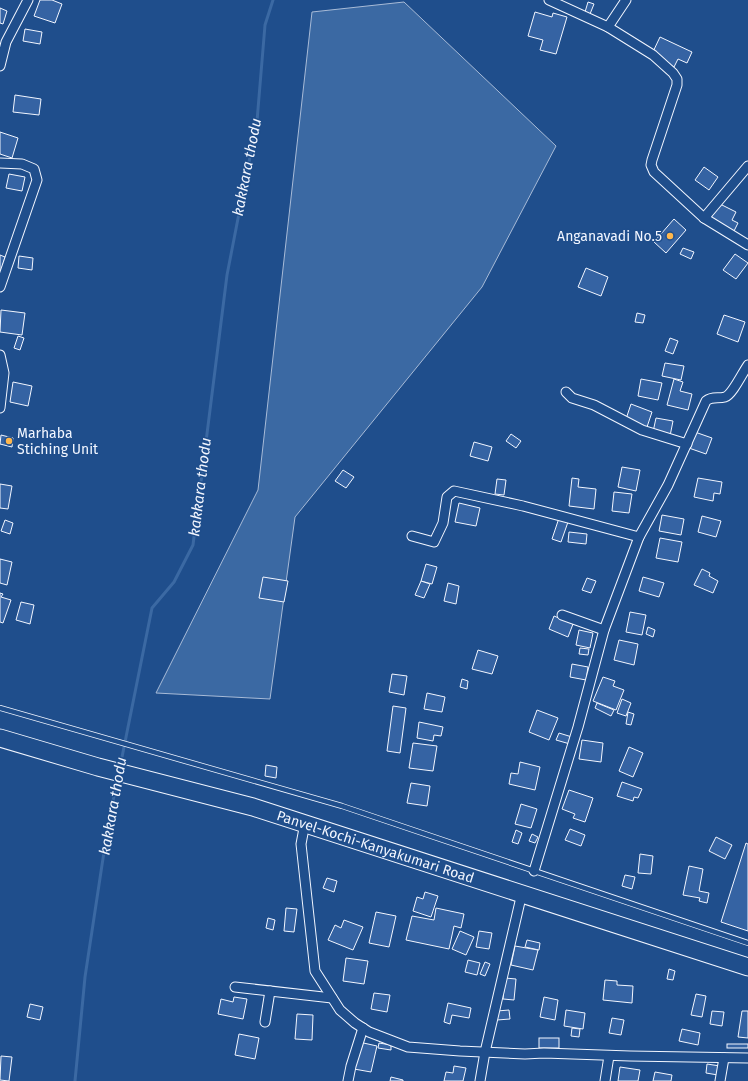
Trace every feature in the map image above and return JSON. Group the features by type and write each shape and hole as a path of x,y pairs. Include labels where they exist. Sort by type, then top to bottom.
{"highway":[{"name":"Panvel-Kochi-Kanyakumari Road","path":"0,738 98,767 134,775 253,807 748,967"}],"street":[{"path":"0,66 6,42 28,0"},
{"path":"549,0 608,28 653,55 674,73 677,79 677,85 652,160 651,165 654,172 704,218 748,245"},
{"path":"608,28 626,0"},
{"path":"0,163 22,164 34,169 37,180 0,287"},
{"path":"704,218 748,166"},
{"path":"0,355 4,373 0,408"},
{"path":"534,871 578,727 604,630 639,537 668,485 706,401 712,398 722,398 729,395 748,365"},
{"path":"566,392 572,398 594,405 642,430 687,444"},
{"path":"412,536 434,542 443,522 447,497 454,491 523,506 639,537"},
{"path":"562,615 604,630"},
{"path":"305,823 301,844 315,971 340,1010 363,1028 385,1039 408,1047 485,1052 748,1058"},
{"path":"480,1081 485,1052 522,893"},
{"path":"235,987 332,998"},
{"path":"265,1022 270,991"},
{"path":"348,1081 363,1028"},
{"path":"605,1081 609,1056"},
{"path":"720,1081 724,1058"}],"lane":[{"path":"0,708 342,806 748,943"}],"water":[{"path":"404,2 556,146 482,287 295,517 270,699 156,693 258,490 312,12"}],"building":[{"path":"40,0 52,0 62,4 55,23 34,16"},
{"path":"588,2 594,4 590,14 585,12"},
{"path":"0,8 7,11 3,24 0,23"},
{"path":"535,12 552,17 553,13 567,17 556,54 540,50 543,40 528,36"},
{"path":"25,29 42,32 40,44 23,41"},
{"path":"660,37 692,52 687,63 678,59 674,67 651,56"},
{"path":"15,95 41,99 39,115 13,112"},
{"path":"0,132 18,138 12,158 0,154"},
{"path":"704,167 718,177 709,190 695,180"},
{"path":"9,174 25,177 22,191 6,188"},
{"path":"718,203 736,212 732,220 738,223 734,231 710,220"},
{"name":"Anganavadi No.5","path":"674,219 686,230 666,253 654,242"},
{"path":"683,248 694,252 691,259 680,254"},
{"path":"735,254 748,263 736,279 723,270"},
{"path":"0,255 5,257 1,271 0,271"},
{"path":"19,256 33,258 32,270 18,268"},
{"path":"586,268 608,277 601,296 578,287"},
{"path":"1,310 25,313 22,335 0,332"},
{"path":"637,313 645,315 643,323 635,322"},
{"path":"724,315 745,322 738,342 717,334"},
{"path":"18,336 24,338 20,350 14,348"},
{"path":"670,338 678,341 673,354 665,351"},
{"path":"665,363 684,366 681,380 662,376"},
{"path":"641,379 662,383 658,400 638,396"},
{"path":"674,379 683,382 680,391 692,394 688,410 667,405"},
{"path":"13,382 32,386 28,406 10,402"},
{"path":"631,404 652,412 646,430 625,422"},
{"path":"656,418 673,421 670,436 653,432"},
{"path":"692,431 712,438 706,454 686,447"},
{"path":"511,434 521,441 516,448 506,441"},
{"path":"1,435 13,438 12,447 0,444"},
{"path":"474,442 492,447 488,461 470,456"},
{"path":"622,467 640,470 636,491 618,487"},
{"path":"343,470 354,477 346,488 335,481"},
{"path":"572,478 579,479 578,487 596,489 594,509 569,506"},
{"path":"698,478 722,482 720,494 714,493 713,501 694,497"},
{"path":"497,479 506,480 504,495 495,494"},
{"path":"0,484 12,486 8,509 0,508"},
{"path":"614,492 632,494 629,513 612,511"},
{"path":"459,503 480,508 476,526 455,522"},
{"path":"662,515 684,519 681,535 659,531"},
{"path":"702,516 721,521 716,537 698,532"},
{"path":"559,518 568,522 561,542 552,539"},
{"path":"5,520 13,523 10,534 1,531"},
{"path":"569,532 587,534 586,544 568,542"},
{"path":"660,538 682,542 678,562 656,558"},
{"path":"0,559 12,562 7,585 0,583"},
{"path":"426,564 437,567 432,584 421,581"},
{"path":"702,569 710,573 709,576 718,581 713,593 694,585"},
{"path":"263,577 288,581 284,602 259,598"},
{"path":"643,577 664,583 659,597 639,591"},
{"path":"587,578 596,581 591,593 582,590"},
{"path":"421,581 430,584 424,598 415,595"},
{"path":"448,583 459,586 456,604 444,601"},
{"path":"0,593 3,594 1,597 11,600 3,623 0,622"},
{"path":"21,602 34,605 30,624 16,620"},
{"path":"630,612 646,615 642,635 626,632"},
{"path":"554,616 573,624 568,637 549,629"},
{"path":"648,627 655,630 653,637 646,634"},
{"path":"579,630 593,633 590,648 576,645"},
{"path":"619,640 638,644 634,665 614,660"},
{"path":"580,648 589,649 588,655 579,654"},
{"path":"478,650 498,656 492,674 472,669"},
{"path":"572,664 588,667 586,680 570,677"},
{"path":"392,674 407,676 404,695 389,692"},
{"path":"603,677 615,681 613,686 624,690 616,710 593,701"},
{"path":"462,679 468,681 467,689 460,687"},
{"path":"427,693 445,697 442,712 424,709"},
{"path":"622,699 631,703 626,716 617,713"},
{"path":"597,703 614,710 611,716 595,708"},
{"path":"393,706 406,708 400,753 387,751"},
{"path":"537,710 558,718 549,740 529,732"},
{"path":"628,712 634,714 631,725 626,724"},
{"path":"419,722 443,727 441,736 434,735 433,741 417,738"},
{"path":"559,733 572,737 570,744 556,740"},
{"path":"582,740 603,743 601,762 579,759"},
{"path":"413,743 437,746 433,771 409,768"},
{"path":"629,747 643,753 633,777 619,771"},
{"path":"520,762 540,767 535,790 509,784 511,773 518,774"},
{"path":"266,765 277,767 276,778 265,776"},
{"path":"622,782 642,789 638,798 634,797 633,801 617,796"},
{"path":"411,783 430,786 427,806 407,803"},
{"path":"569,790 593,798 585,822 573,818 575,814 562,809"},
{"path":"521,804 537,809 531,828 515,824"},
{"path":"570,829 585,835 581,846 565,840"},
{"path":"516,830 522,833 518,844 512,842"},
{"path":"532,834 538,837 535,843 529,841"},
{"path":"716,837 732,845 725,859 709,851"},
{"path":"746,843 748,844 748,931 721,922"},
{"path":"640,854 653,856 651,874 638,873"},
{"path":"689,866 703,869 699,891 709,893 707,903 699,901 700,898 683,895"},
{"path":"625,875 635,877 632,889 622,886"},
{"path":"327,878 337,881 334,892 323,888"},
{"path":"425,892 438,896 431,917 413,911 417,897 423,899"},
{"path":"286,908 297,909 294,932 284,931"},
{"path":"436,908 464,914 461,928 454,926 449,949 406,940 412,916 434,920"},
{"path":"376,912 396,916 389,947 369,943"},
{"path":"268,918 275,920 273,930 266,928"},
{"path":"344,920 363,927 353,950 328,940 335,925 341,928"},
{"path":"460,931 474,937 466,955 452,949"},
{"path":"479,931 492,933 489,949 476,947"},
{"path":"527,940 540,943 539,950 525,947"},
{"path":"515,946 538,950 533,970 511,965"},
{"path":"346,958 368,961 364,984 343,981"},
{"path":"468,960 480,963 477,975 465,972"},
{"path":"485,962 490,964 485,976 480,974"},
{"path":"669,969 675,971 673,980 667,979"},
{"path":"505,978 516,979 514,1000 503,999"},
{"path":"605,980 617,981 617,985 633,986 632,1003 603,1000"},
{"path":"374,993 390,995 387,1012 371,1009"},
{"path":"696,994 706,996 702,1017 691,1015"},
{"path":"234,997 247,999 243,1019 218,1014 221,999 233,1002"},
{"path":"544,997 558,1000 555,1020 540,1017"},
{"path":"448,1003 471,1008 469,1018 452,1015 450,1024 444,1022"},
{"path":"30,1004 43,1007 40,1020 27,1017"},
{"path":"509,1010 510,1019 497,1020 497,1011"},
{"path":"566,1010 585,1013 583,1029 564,1026"},
{"path":"712,1011 724,1012 722,1026 710,1024"},
{"path":"742,1011 748,1011 748,1038 738,1037"},
{"path":"297,1014 313,1015 312,1040 295,1039"},
{"path":"612,1018 624,1020 621,1035 609,1033"},
{"path":"572,1028 580,1029 579,1037 571,1036"},
{"path":"682,1029 700,1033 698,1045 679,1041"},
{"path":"239,1034 259,1038 255,1059 235,1055"},
{"path":"539,1038 559,1038 559,1048 539,1048"},
{"path":"359,1042 377,1046 371,1072 354,1069"},
{"path":"379,1043 391,1045 391,1050 378,1048"},
{"path":"727,1044 748,1044 748,1048 727,1048"},
{"path":"1,1056 12,1057 9,1081 0,1080"},
{"path":"707,1064 720,1066 718,1075 706,1073"},
{"path":"454,1066 466,1068 463,1081 444,1081 446,1072 453,1073"},
{"path":"620,1067 640,1070 638,1081 618,1081"},
{"path":"655,1072 672,1075 671,1081 653,1081"},
{"path":"391,1077 403,1080 403,1081 390,1081"}],"waterway":[{"name":"kakkara thodu","path":"120,767 152,608 174,582 193,545 227,275 257,121 265,25 273,0"},
{"name":"kakkara thodu","path":"75,1081 85,977 109,819 118,778"}],"place":[{"name":"Anganavadi No.5","path":"670,236"},
{"name":"Marhaba Stiching Unit","path":"9,441"}]}
